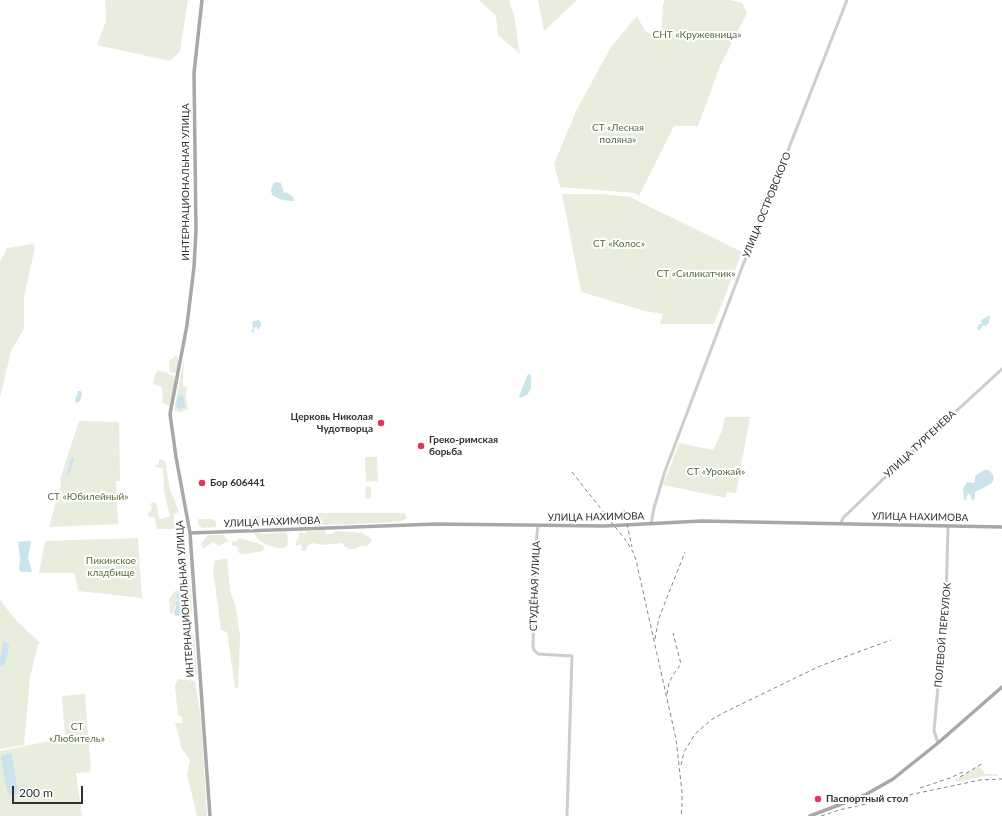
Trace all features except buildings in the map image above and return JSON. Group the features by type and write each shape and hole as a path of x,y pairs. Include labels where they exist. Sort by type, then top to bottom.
{"main road":[{"name":"ИНТЕРНАЦИОНАЛЬНАЯ УЛИЦА","path":"202,0 194,73 196,231 194,267 187,325 170,414 174,447 190,533 210,816"},
{"name":"УЛИЦА НАХИМОВА","path":"190,533 437,524 605,526 701,521 1002,526"},
{"path":"810,816 876,790 893,779 938,743 1002,687"}],"street":[{"name":"УЛИЦА ОСТРОВСКОГО","path":"651,524 665,471 743,265 847,0"},
{"name":"УЛИЦА ТУРГЕНЕВА","path":"841,523 843,518 892,470 1002,369"},
{"name":"СТУДЁНАЯ УЛИЦА","path":"538,525 536,543 533,647 538,654 572,656 567,816"},
{"name":"ПОЛЕВОЙ ПЕРЕУЛОК","path":"938,743 934,731 946,598 948,526"}],"green space":[{"path":"105,0 188,0 180,51 170,61 97,45 106,21"},
{"path":"479,0 509,0 514,16 520,54 498,35 496,16"},
{"path":"538,0 577,0 544,31"},
{"name":"СТ «Лесная поляна»","path":"665,0 730,0 742,3 747,13 720,66 698,126 674,126 639,196 635,193 560,187 554,164 577,109 611,47 637,16 645,31 661,40 663,4"},
{"path":"562,194 602,194 630,197 742,252 714,324 660,324 663,314 645,311 581,292"},
{"path":"33,244 35,247 24,297 24,329 11,351 0,398 0,262 7,248"},
{"path":"176,355 179,361 177,374 170,372 169,360 173,359"},
{"path":"184,358 183,385 187,387 186,398 188,409 180,412 174,411"},
{"path":"157,371 167,372 176,377 170,407 163,403 162,387 153,384"},
{"name":"СТ «Урожай»","path":"725,417 750,417 736,493 726,492 726,498 663,485 679,443 713,450 722,431"},
{"name":"СТ «Юбилейный»","path":"79,421 119,422 120,481 116,481 118,524 49,527 61,485 60,479"},
{"path":"365,457 377,457 378,481 366,482"},
{"path":"159,459 164,460 166,464 170,489 179,512 174,514 174,522 179,524 176,529 158,529 155,518 148,516 149,512 152,510 150,504 153,502 157,504 159,518 161,519 170,516 164,492 163,469 154,466 159,464"},
{"path":"366,486 371,487 371,499 365,499"},
{"path":"316,513 405,513 407,518 399,522 328,525 316,524"},
{"path":"309,514 310,525 248,527 250,516"},
{"path":"198,519 213,519 216,522 216,527 202,528 198,524"},
{"path":"325,530 327,534 333,534 335,531 362,533 371,538 372,541 367,546 359,546 355,549 349,549 341,543 323,545 312,543 307,546 305,551 301,551 302,547 300,544 297,546 295,545 299,538 299,533 301,532 304,534 308,531"},
{"path":"253,532 262,534 285,532 288,538 287,546 284,548 278,548 265,544 259,540"},
{"path":"208,535 224,535 228,541 219,546 213,542 203,549 201,543"},
{"name":"Пикинское кладбище","path":"138,538 142,598 78,591 75,573 39,573 45,541"},
{"path":"239,538 260,544 264,547 263,551 245,554 239,553 237,547 232,545 232,542 237,541"},
{"path":"184,550 187,551 188,577 187,584 184,585"},
{"path":"227,558 230,591 236,608 240,636 238,689 235,688 227,632 221,630 213,569 215,561"},
{"path":"189,589 191,593 192,613 186,615 183,594 178,593 175,608 173,613 170,614 169,599 175,591"},
{"path":"0,600 14,618 40,643 38,645 30,677 24,745 0,749"},
{"path":"192,633 194,635 197,676 194,675 192,671 188,645 190,634"},
{"path":"178,679 195,681 201,718 207,816 197,816 187,774 190,760 182,749 175,723 182,723 183,718 178,715 175,686"},
{"name":"СТ «Любитель»","path":"85,694 91,770 89,772 76,773 82,816 0,816 0,751 65,738 62,696"},
{"path":"979,766 985,774 998,774 998,776 985,776 957,782 955,780"}],"water":[{"path":"275,182 281,183 284,190 283,192 286,192 293,197 294,201 282,200 272,195 271,190"},
{"path":"990,315 989,323 986,326 983,325 980,330 978,330 977,328 979,324 982,324 981,320"},
{"path":"259,320 261,326 258,330 257,327 254,328 252,333 253,321"},
{"path":"528,374 531,376 531,389 527,395 520,398 519,396"},
{"path":"78,391 81,391 82,394 80,401 76,403 75,401"},
{"path":"183,395 185,406 184,408 179,409 176,407 178,396"},
{"path":"72,457 74,458 74,461 68,475 67,471"},
{"path":"984,470 989,470 993,475 994,479 991,484 975,492 975,499 972,500 970,494 968,493 966,500 964,500 963,489 967,482 975,482 975,476"},
{"path":"30,541 31,543 28,558 32,572 21,572 19,569 20,558 18,542"},
{"path":"179,593 182,595 183,613 175,616 175,603 177,601 177,594"},
{"path":"4,642 9,644 9,646 4,665 1,667 0,660"},
{"path":"11,753 18,793 10,796 6,787 1,757 2,755"}],"railway":[{"path":"572,472 627,542 636,560 676,739 682,792 681,816"},
{"path":"624,510 632,547"},
{"path":"655,639 659,618 685,552"},
{"path":"667,694 669,683 681,664 673,633"},
{"path":"681,765 684,752 695,734 711,720 820,666 891,640"},
{"path":"960,777 983,763"},
{"path":"920,788 963,772"},
{"path":"821,816 839,810 980,780 1002,779"}],"place":[{"name":"Церковь Николая Чудотворца","path":"381,423"},
{"name":"Греко-римская борьба","path":"421,446"},
{"name":"Бор 606441","path":"202,483"},
{"name":"Паспортный стол","path":"818,799"}],"park label":[{"name":"СНТ «Кружевница»","path":"697,35"},
{"name":"СТ «Колос»","path":"619,244"},
{"name":"СТ «Силикатчик»","path":"696,274"}]}
